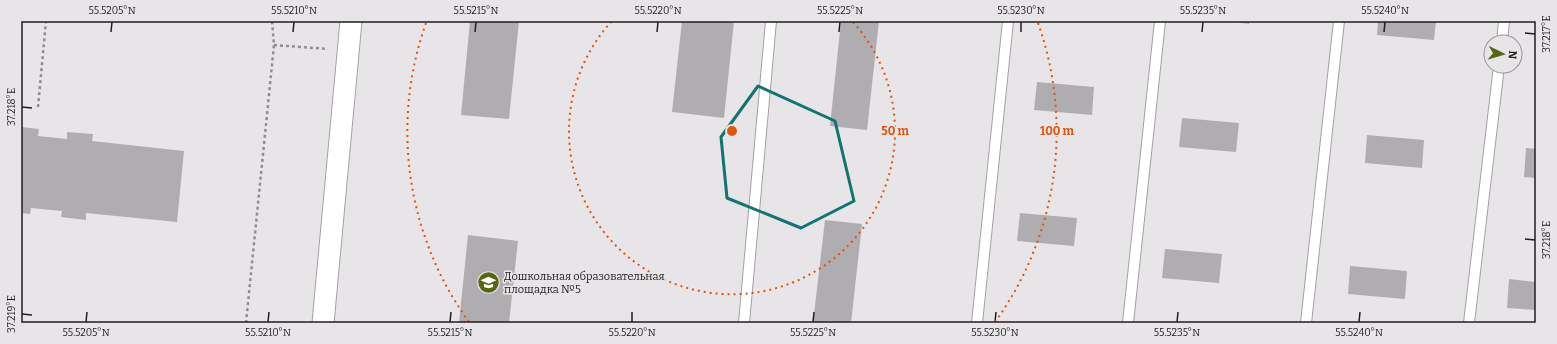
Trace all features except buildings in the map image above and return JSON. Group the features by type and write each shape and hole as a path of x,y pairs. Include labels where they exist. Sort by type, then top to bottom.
{"street":[{"path":"323,323 351,21"}],"lane":[{"path":"744,323 771,21"},
{"path":"977,323 1008,21"},
{"path":"1128,323 1160,21"},
{"path":"1306,323 1339,21"},
{"path":"1503,34 1504,21"},
{"path":"1469,323 1498,74"}],"path":[{"path":"38,107 46,21"},
{"path":"246,323 274,45 272,21"},
{"path":"274,45 348,51"}],"highlighted area":[{"path":"758,86 835,121 854,201 801,228 727,198 721,137"}],"place":[{"name":"Дошкольная образовательная площадка №5","path":"488,282"}]}
